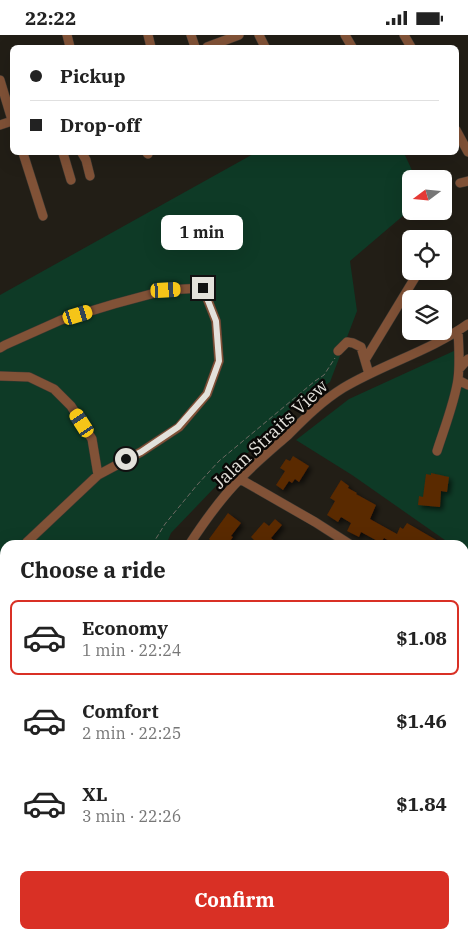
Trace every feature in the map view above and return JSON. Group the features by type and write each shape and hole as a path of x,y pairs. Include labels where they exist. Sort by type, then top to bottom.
{"street":[{"path":"212,45 239,35"},
{"path":"0,79 10,113"},
{"path":"459,135 468,151"},
{"path":"24,155 43,216"},
{"path":"65,155 71,180"},
{"path":"83,155 90,176"},
{"path":"365,360 413,280"},
{"path":"0,348 61,320 166,290 203,288 216,321 219,361 207,394 178,427 141,452 98,475 29,540"},
{"name":"Jalan Straits View","path":"193,540 215,508 240,479 320,405 342,389 434,345 468,324"},
{"path":"437,451 449,416 458,380 458,331"},
{"path":"338,351 347,341 360,347 370,374"},
{"path":"459,369 468,359"},
{"path":"0,376 29,377 54,389 71,406 92,439 98,475"},
{"path":"458,380 468,385"},
{"path":"240,479 343,540"}],"path":[{"path":"155,540 165,524 196,485 219,461 324,375 338,351"}],"green space":[{"path":"251,155 405,155 412,170 402,170 402,217 350,261 357,311 330,382 287,412 171,533 168,540 0,540 0,295"},
{"path":"456,350 453,380 468,389 468,540 445,540 352,475 296,440 349,399"}],"building":[{"path":"293,456 309,466 299,482 295,479 292,483 289,481 283,490 276,485 285,471 280,468 286,459 290,461"},
{"path":"431,473 449,477 447,492 441,491 440,507 418,505 419,496 423,497 426,474 431,475"},
{"path":"341,480 356,494 376,505 370,519 397,534 400,527 403,529 407,523 436,540 387,540 384,538 383,540 376,540 361,532 359,537 347,531 351,523 341,517 338,522 327,515 335,501 330,498"},
{"path":"228,513 241,523 231,536 233,537 231,540 209,539"},
{"path":"275,519 282,525 271,538 274,540 254,540 251,537 264,522 269,526"}],"route":[{"path":"126,459 141,452 178,427 207,394 219,361 216,321 203,288"}]}
